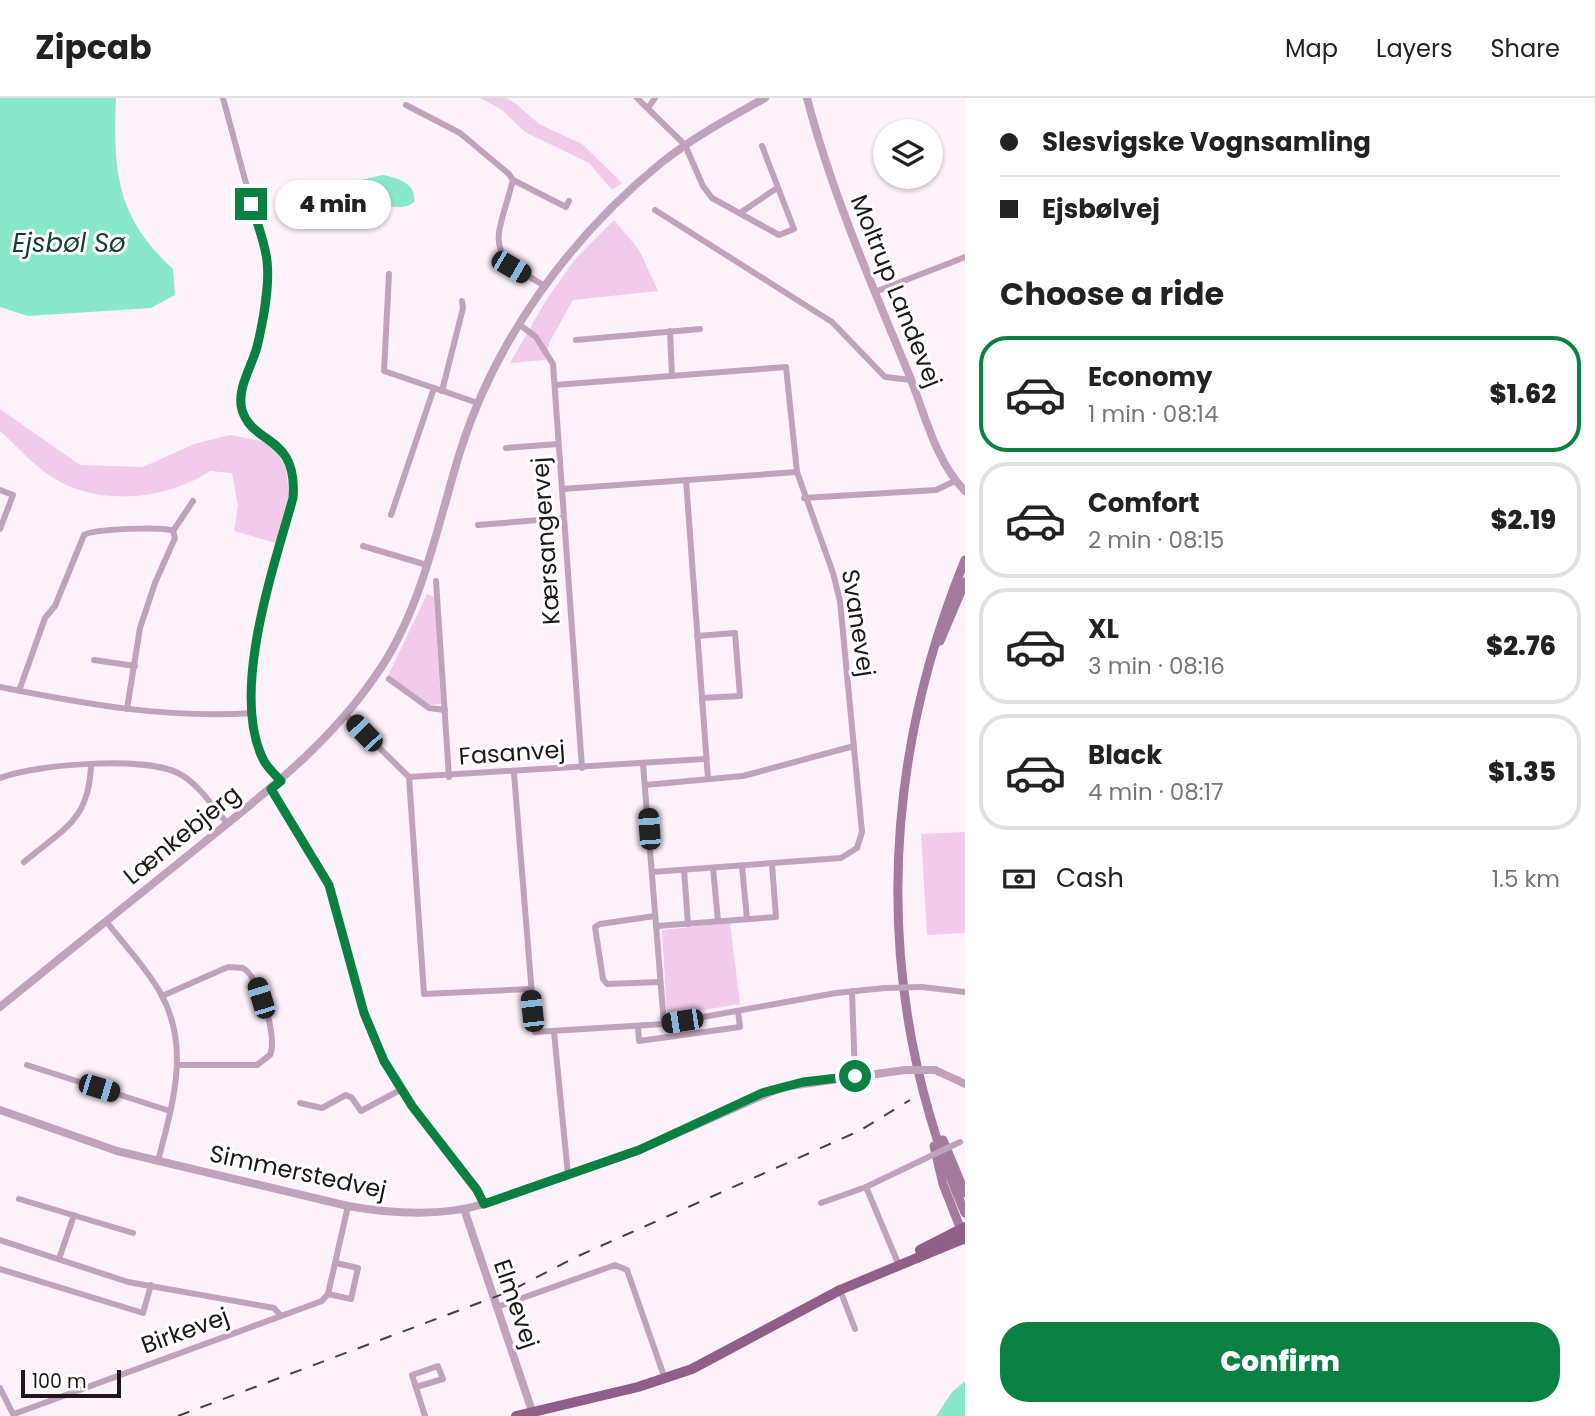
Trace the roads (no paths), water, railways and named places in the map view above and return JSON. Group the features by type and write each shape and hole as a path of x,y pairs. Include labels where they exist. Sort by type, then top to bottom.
{"main road":[{"path":"964,1234 936,1160 905,998 897,931 896,881 905,775 922,692 933,644 965,560"},
{"path":"922,692 965,583"},
{"path":"928,1112 951,1156 965,1193"},
{"path":"928,1112 965,1213"},
{"path":"898,1263 933,1250 964,1234"},
{"path":"516,1416 665,1379 719,1356 840,1290 964,1234"}],"street":[{"path":"223,98 268,265 260,332 243,388 242,411 251,425 273,441 285,454 292,469 294,484 293,498 259,624 253,665 253,713 258,747 265,763 281,781"},
{"path":"636,98 685,145 703,186 712,198 779,234 794,229 762,146"},
{"path":"648,108 655,98"},
{"name":"Lænkebjerg","path":"0,1007 281,781 347,716 379,672 410,609 427,565 461,449 478,403 520,325 545,286 581,240 613,207 685,145 765,98"},
{"name":"Moltrup Landevej","path":"807,98 829,172 875,292 939,450 955,481 965,491"},
{"path":"405,105 460,133 483,150 513,180 566,207 569,201"},
{"path":"513,180 500,229 499,248 511,267 545,286"},
{"path":"740,213 777,188"},
{"path":"655,210 832,322 885,377 911,380"},
{"path":"875,292 965,257"},
{"path":"389,274 384,371 478,403"},
{"path":"443,391 463,308 462,301"},
{"name":"Kærsangervej","path":"520,325 547,349 553,364 582,768"},
{"path":"576,340 700,329"},
{"path":"555,385 672,376 670,331"},
{"name":"Svanevej","path":"672,376 786,367 797,472 804,498 833,573 840,601 862,832 857,848 841,858 772,864"},
{"path":"391,516 434,388"},
{"path":"506,447 558,444"},
{"path":"562,489 797,472"},
{"path":"686,480 708,779"},
{"path":"804,498 936,490 955,481"},
{"path":"0,490 13,495 0,529"},
{"path":"127,709 131,673 155,583 175,538 173,531 193,501"},
{"path":"478,525 564,518"},
{"path":"19,691 45,618 55,606 84,535 93,530 124,531 161,527 173,531"},
{"path":"363,546 427,565"},
{"path":"436,581 449,777"},
{"path":"697,636 736,633 740,696 702,698"},
{"path":"94,660 135,666"},
{"path":"389,679 429,708 445,710"},
{"path":"0,687 176,715 253,713"},
{"path":"347,716 409,778 424,994 530,989"},
{"path":"645,785 766,771 854,746"},
{"name":"Fasanvej","path":"409,778 705,759"},
{"path":"643,764 664,1024"},
{"path":"24,862 78,817 88,798 91,765"},
{"path":"0,778 31,769 91,765 156,766 180,774 194,785 227,823"},
{"path":"514,773 535,1032 664,1024 852,991 922,987 965,992"},
{"path":"271,789 329,885 364,1013 384,1061 401,1089 477,1190 484,1204"},
{"path":"652,872 772,864 776,916 656,926"},
{"path":"743,866 747,919"},
{"path":"713,868 718,921"},
{"path":"684,870 688,924"},
{"path":"655,916 600,924 595,927 595,935 603,979 607,984 660,982"},
{"path":"106,921 162,996 175,1036 178,1065 158,1161"},
{"path":"162,996 228,967 243,968 255,979 273,1038 270,1055 257,1065 178,1065"},
{"path":"852,991 855,1076"},
{"path":"638,1027 639,1041 740,1027 738,1011"},
{"path":"554,1032 568,1175"},
{"path":"27,1065 170,1111"},
{"name":"Simmerstedvej","path":"0,1110 158,1161 348,1206 406,1213 464,1209 484,1204 661,1141 762,1093 803,1082 905,1070 935,1070 951,1075 965,1084"},
{"path":"300,1103 322,1108 346,1095 352,1098 361,1111 401,1089"},
{"path":"821,1203 866,1187 963,1140"},
{"path":"866,1187 898,1263"},
{"path":"19,1199 133,1233"},
{"path":"328,1294 348,1206"},
{"name":"Elmevej","path":"464,1209 532,1411"},
{"path":"59,1259 74,1215"},
{"path":"0,1240 128,1282 274,1308 281,1316"},
{"name":"Birkevej","path":"14,1415 322,1301 328,1294 351,1299 358,1268 336,1263"},
{"path":"496,1307 615,1265 628,1270 665,1379"},
{"path":"0,1269 142,1313 151,1285"},
{"path":"840,1290 855,1329"},
{"path":"416,1387 443,1379 438,1366 411,1375 425,1416"},
{"path":"0,1388 14,1415"}],"water":[{"name":"Ejsbøl Sø","path":"0,98 116,98 116,148 122,191 140,231 173,269 175,295 151,308 28,316 0,307"},
{"path":"383,175 409,186 413,191 414,202 396,207 381,204 362,195 361,180"},
{"path":"965,1381 965,1416 936,1416 952,1392"}],"railway":[{"path":"178,1416 508,1292 576,1257 859,1131 910,1100"}]}
